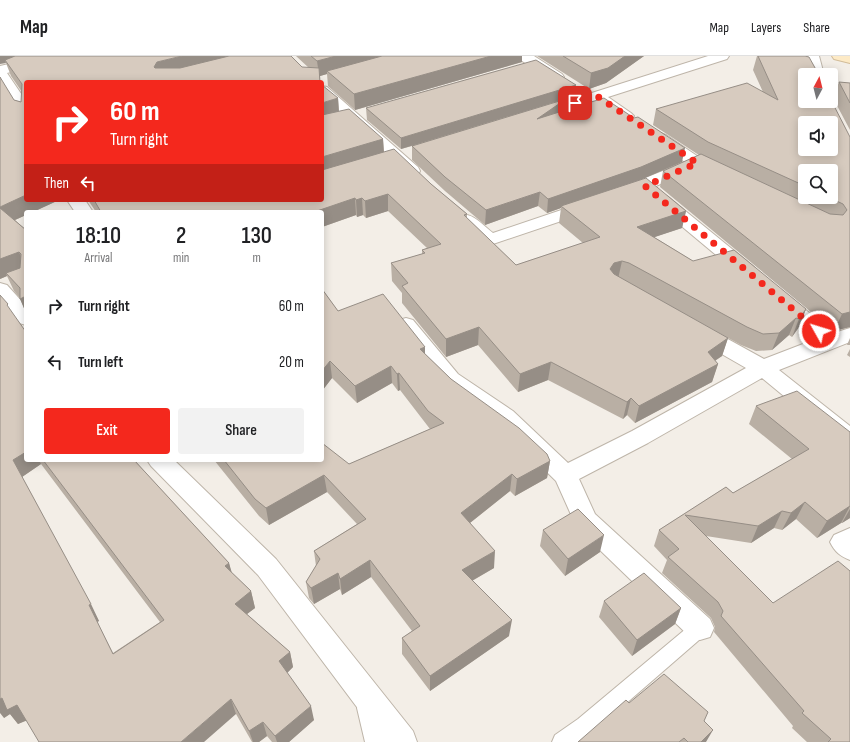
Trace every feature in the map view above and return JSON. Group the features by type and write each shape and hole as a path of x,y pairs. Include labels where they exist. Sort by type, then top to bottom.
{"street":[{"path":"24,109 0,71 61,56"},
{"path":"524,119 722,56"},
{"path":"812,56 815,68"},
{"path":"839,56 850,59"},
{"path":"455,211 490,240 704,167 593,97 527,63"},
{"path":"324,84 353,117 398,157 421,180"},
{"path":"334,122 369,113"},
{"path":"645,186 761,283 840,338"},
{"path":"4,286 24,315"},
{"path":"393,308 450,379 505,417 565,475 586,521 700,628"},
{"path":"680,321 763,368 850,438"},
{"path":"565,475 640,437 763,368 840,338"},
{"path":"160,462 267,567 402,742"},
{"path":"850,538 843,542 850,549"}],"lane":[{"path":"562,742 585,726 700,628"},
{"path":"361,690 375,742"}],"building":[{"path":"15,56 182,56 157,62 154,67 180,68 229,56 291,56 302,67 319,68 320,80 24,80 24,196 0,207 0,77 14,100 21,102 22,84 5,60"},
{"path":"311,56 336,56 317,61"},
{"path":"382,56 491,56 354,94 327,71"},
{"path":"563,56 625,56 608,68 591,73"},
{"path":"758,56 809,57 815,68 798,68 798,108 835,108 850,137 850,312 842,314 663,171 701,154 798,199 798,204 808,204 830,214 843,215 847,210 843,204 838,202 838,164 798,164 798,183 708,142 656,109 747,83 778,100"},
{"path":"536,60 576,85 401,138 366,108"},
{"path":"839,82 850,83 850,103"},
{"path":"324,87 338,98 324,102"},
{"path":"604,98 634,118 638,117 685,148 641,167 548,199 540,192 486,210 445,177 412,146 566,99 537,119"},
{"path":"349,109 383,139 324,156 324,115"},
{"path":"394,149 431,184 467,214 464,215 516,265 600,237 561,206 646,178 686,211 637,227 693,261 734,250 806,309 799,319 796,318 779,333 763,334 747,327 629,263 622,261 614,263 610,269 614,274 728,338 708,352 718,364 639,406 631,398 627,402 551,362 520,374 479,327 446,339 402,286 408,283 391,263 425,253 422,250 441,244 388,194 365,201 362,198 356,200 355,198 320,210 100,210 95,202 324,202 324,169"},
{"path":"0,208 24,228 24,297 20,299 20,288 6,273 20,268 21,254 19,252 0,259"},
{"path":"324,292 338,311 383,294 425,347 420,349 451,379 519,428 547,454 550,461 517,479 512,474 461,513 495,551 462,570 512,620 430,676 402,638 420,626 370,560 340,579 338,573 311,588 306,582 320,559 314,551 366,519 324,475 266,508 255,499 226,462 324,462 324,445 349,464 444,423 428,411 399,373 397,374 391,366 355,386 330,361 324,368"},
{"path":"0,295 8,304 7,305 24,329 24,453 13,460 91,604 89,605 113,654 164,620 45,462 136,462 229,563 225,566 251,591 235,604 290,652 279,661 311,706 275,736 263,722 249,731 231,699 181,742 39,742 17,705 7,710 2,698 0,699"},
{"path":"797,391 850,432 850,506 827,521 805,502 791,513 782,511 758,526 685,515 773,603 838,561 850,571 850,742 828,742 831,739 802,713 804,711 721,616 723,611 718,602 668,557 679,549 659,530 726,487 733,493 809,449 756,406"},
{"path":"578,509 604,535 568,559 543,530"},
{"path":"644,573 681,608 637,640 604,601"},
{"path":"664,674 708,712 704,721 713,730 701,742 688,742 684,738 679,742 578,742 626,700 629,703"}],"route":[{"path":"575,103 597,96 697,163 645,186 819,331"}]}
